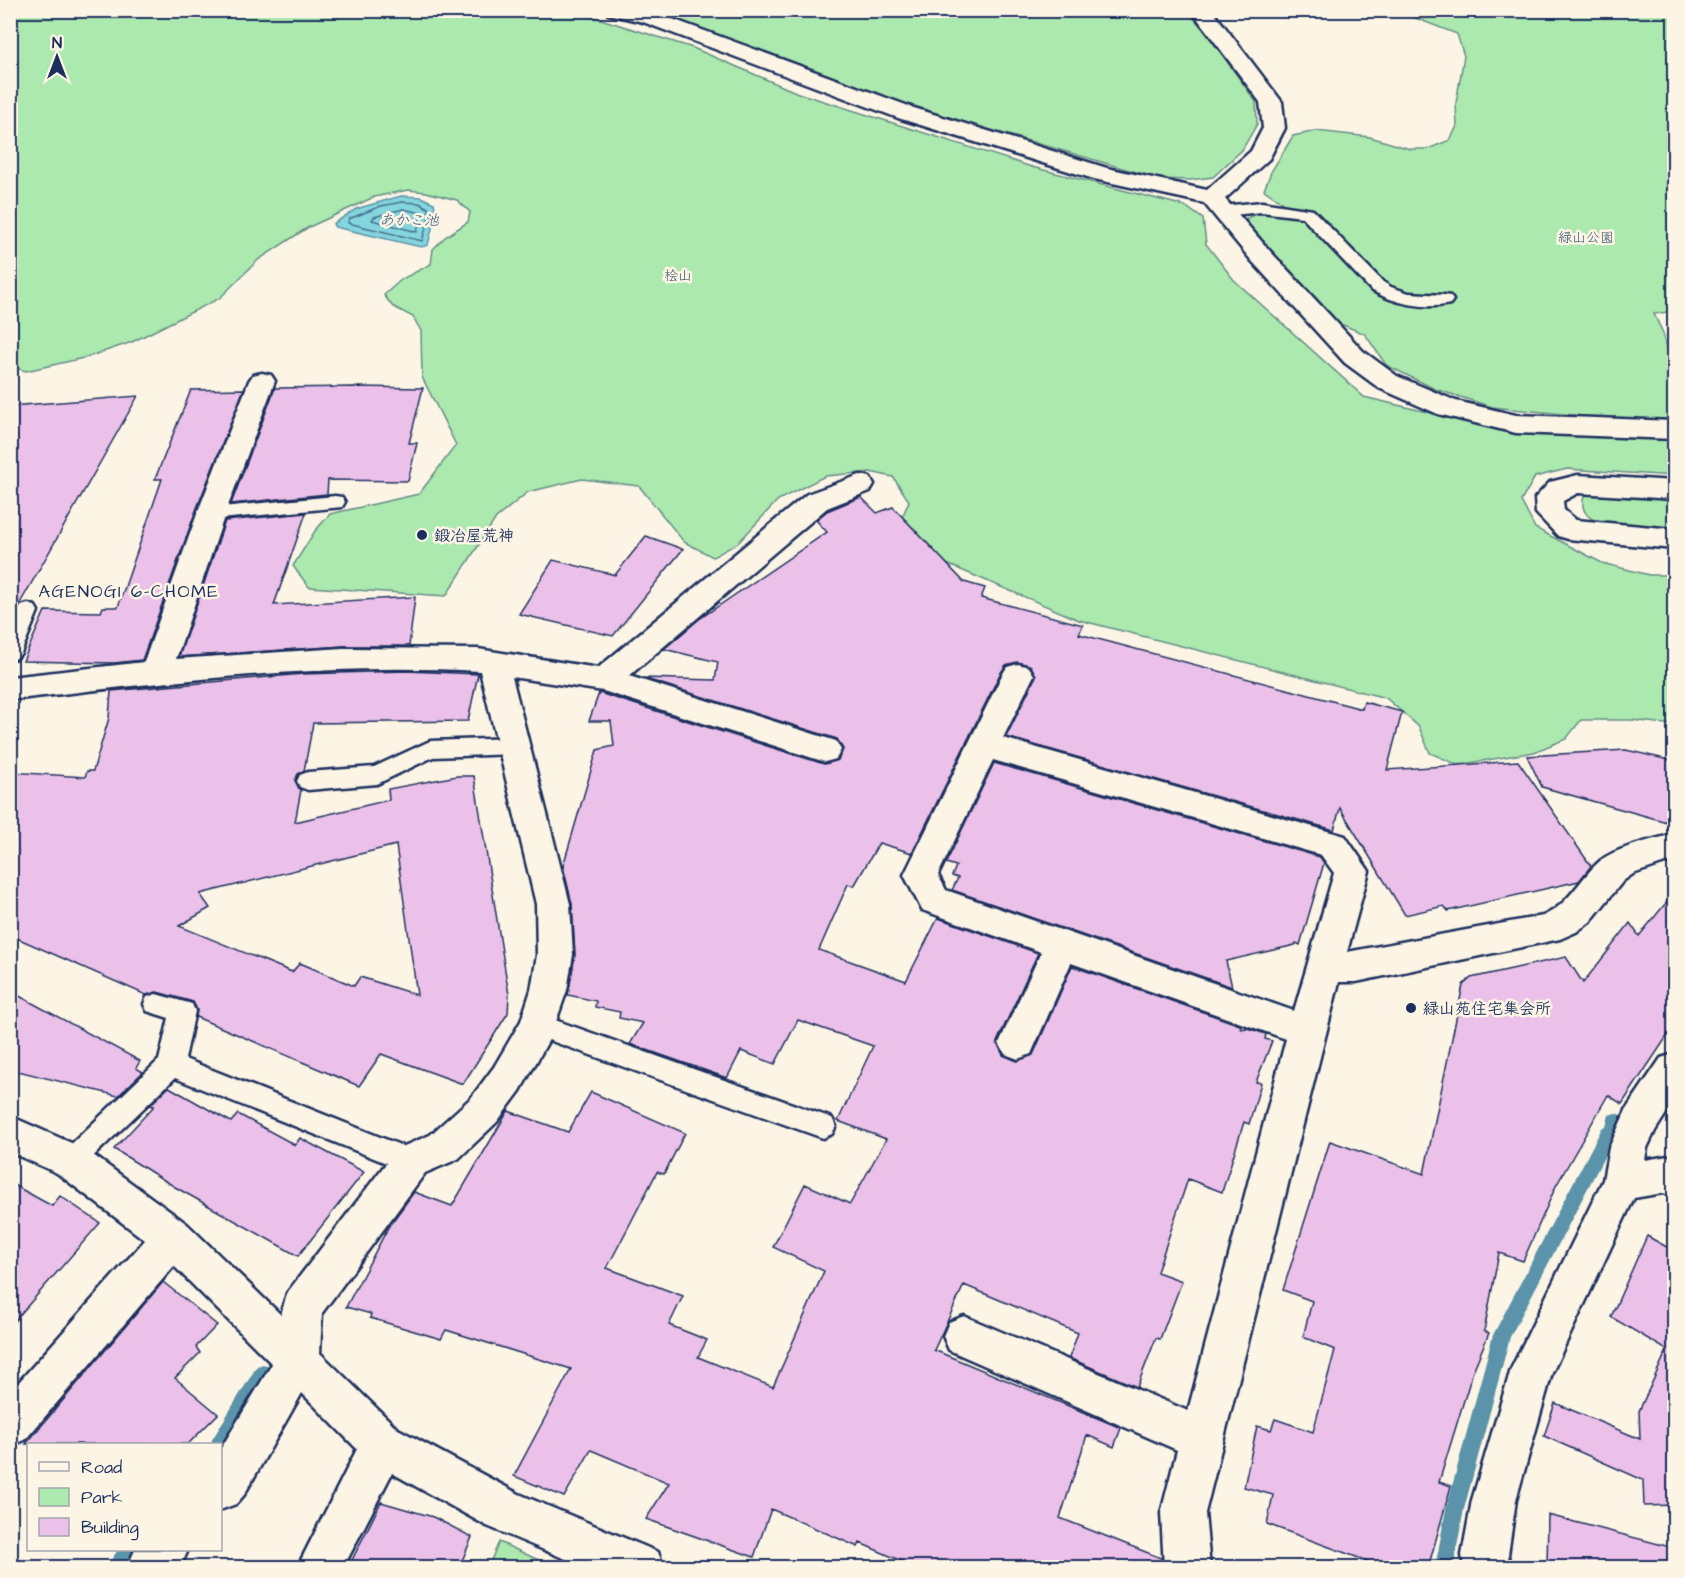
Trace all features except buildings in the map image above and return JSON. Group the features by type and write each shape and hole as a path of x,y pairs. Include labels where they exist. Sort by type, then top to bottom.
{"street":[{"path":"615,10 649,17 818,82 1030,153 1217,204 1354,357 1388,382 1448,408 1516,423 1674,430"},
{"path":"1201,10 1272,102 1274,128 1261,154 1217,204"},
{"path":"156,672 211,514 262,381"},
{"path":"604,680 689,611 817,501 860,484"},
{"path":"1674,490 1578,484 1560,489 1549,498 1550,513 1568,530 1674,539"},
{"path":"10,689 156,672 343,659 478,660 604,680 825,750"},
{"path":"222,1486 299,1358 302,1307 411,1161 444,1147 484,1110 507,1079 538,1025 555,956 556,930 553,904 493,663"},
{"path":"1018,675 921,875 934,900 1307,1031"},
{"path":"985,745 1333,844 1352,871 1307,1031 1183,1513 1187,1568"},
{"path":"1326,967 1356,967 1548,928 1564,922 1578,912 1611,871 1621,864 1674,847"},
{"path":"1018,1042 1061,946"},
{"path":"1487,1568 1485,1555 1494,1500 1532,1369 1622,1182 1628,1148 1641,1120 1674,1070"},
{"path":"10,1133 71,1161 173,1237 299,1358 383,1444 503,1510 642,1568"},
{"path":"1622,1182 1668,1174 1674,1179"},
{"path":"10,1425 173,1237"},
{"path":"964,1336 1202,1440"},
{"path":"319,1568 383,1444"},
{"path":"149,1568 164,1551"}],"lane":[{"path":"1217,204 1307,213 1377,286 1387,292 1425,301 1444,300"},
{"path":"211,514 335,502"},
{"path":"10,653 28,611"},
{"path":"308,781 377,776 430,749 515,746"},
{"path":"71,1161 171,1065 183,1011 156,1004"},
{"path":"538,1025 823,1126"},
{"path":"171,1065 411,1161"}],"green space":[{"name":"桧山","path":"541,10 591,16 693,48 798,93 1032,167 1185,206 1203,219 1206,244 1234,280 1364,397 1506,431 1674,438 1674,476 1567,469 1535,477 1521,501 1535,528 1602,563 1649,575 1674,575 1674,725 1631,720 1581,720 1566,739 1534,752 1458,765 1430,753 1419,727 1386,698 1079,620 940,561 897,529 909,501 893,477 870,472 825,476 778,500 738,543 713,557 684,542 639,486 582,479 528,492 496,518 446,596 309,587 293,566 315,531 330,514 419,494 456,445 422,377 421,331 413,317 392,306 384,295 402,279 431,264 433,249 445,237 468,222 470,212 457,200 426,192 408,190 374,197 307,228 258,260 220,298 132,342 88,357 26,371 11,367 10,11"},
{"path":"630,11 1187,11 1206,32 1256,102 1257,124 1242,150 1213,177 1190,180 1160,179 930,112 653,14"},
{"name":"緑山公園","path":"1397,11 1674,11 1674,311 1654,314 1663,333 1674,374 1674,418 1645,422 1492,407 1435,389 1386,365 1365,334 1336,322 1245,224 1245,219 1282,202 1264,190 1271,172 1293,136 1316,131 1370,137 1410,149 1428,149 1450,140 1457,126 1456,103 1464,56 1457,34"},
{"path":"1599,489 1674,495 1674,534 1622,529 1596,521 1587,515 1583,501 1585,492"},
{"path":"499,1542 554,1567 488,1567"}],"water":[{"name":"あかこ池","path":"401,196 421,197 434,203 436,213 428,245 421,247 335,227 333,224 356,209"}],"waterway":[{"path":"1613,1125 1615,1120"},
{"path":"1444,1568 1455,1509 1502,1335 1608,1133"},
{"path":"220,1443 263,1372"},
{"path":"114,1568 129,1551"}],"place":[{"name":"鍛冶屋荒神","path":"422,535"},
{"name":"緑山苑住宅集会所","path":"1411,1008"}],"district":[{"name":"AGENOGI 6-CHOME","path":"129,591"}]}
